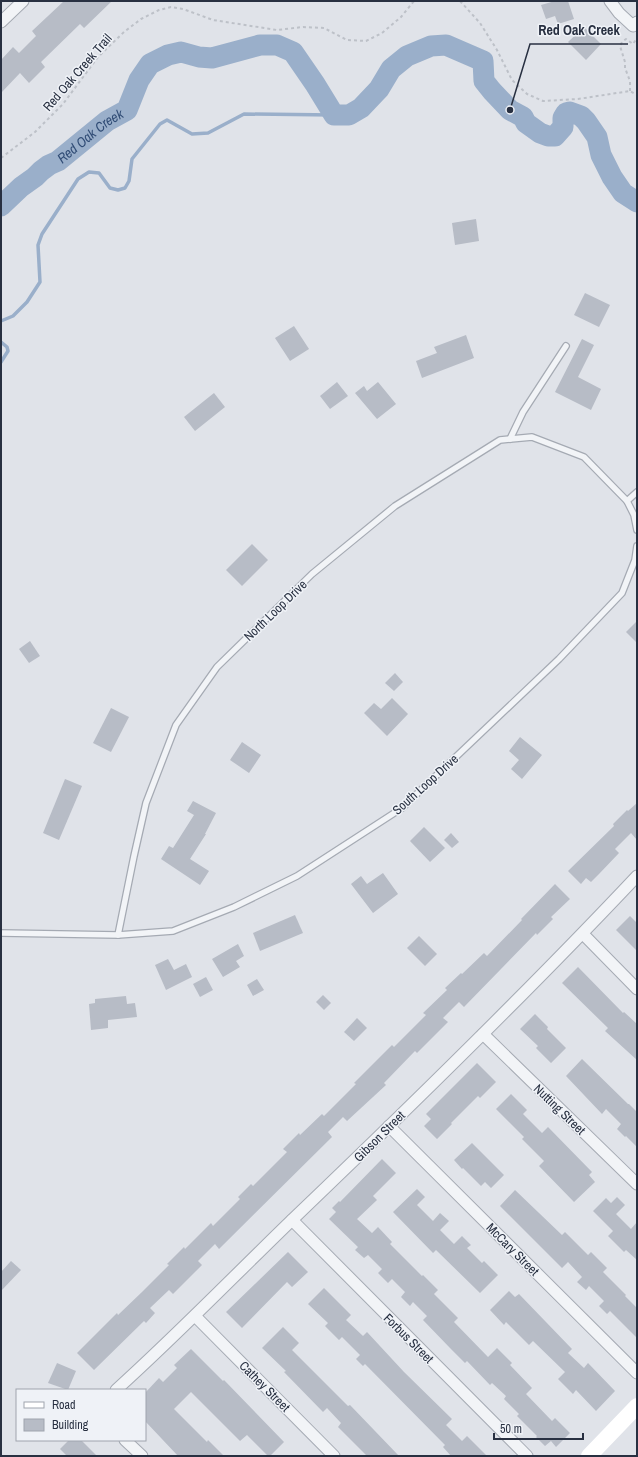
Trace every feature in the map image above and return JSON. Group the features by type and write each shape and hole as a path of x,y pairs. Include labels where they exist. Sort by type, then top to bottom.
{"street":[{"path":"1,22 23,1"},
{"path":"610,1 619,13 635,24"},
{"name":"Gibson Street","path":"117,1389 196,1316 483,1034 583,934 637,876"},
{"path":"583,934 637,989"},
{"name":"Nutting Street","path":"483,1034 637,1184"},
{"name":"McCary Street","path":"389,1126 637,1372"},
{"name":"Forbus Street","path":"292,1220 527,1456"},
{"name":"Cathey Street","path":"196,1316 334,1456"},
{"path":"589,1456 637,1406"},
{"path":"126,1441 142,1456"}],"lane":[{"path":"510,439 523,412 566,346"},
{"name":"North Loop Drive","path":"118,935 146,803 176,725 217,667 312,574 395,506 500,440 532,437 584,457 627,501"},
{"path":"637,492 627,501 634,515 637,530"},
{"name":"South Loop Drive","path":"1,934 118,935 173,931 234,907 297,876 402,808 559,659 622,593 635,560 637,546"}],"path":[{"name":"Red Oak Creek Trail","path":"1,158 35,132 63,104 98,57 124,32 141,19 159,10 171,7 183,8 212,20 277,30 303,27 324,28 347,40 366,41 382,33 401,17 414,1"},
{"path":"460,1 480,24 497,50 512,80 527,94 542,101 578,99 630,91 637,95"},
{"path":"630,91 630,81 625,68 625,62 620,46 626,39 633,44 637,38"}],"building":[{"path":"64,1 112,1 84,28 80,24 41,62 45,67 29,83 20,73 1,93 1,60 13,47 19,53 36,36 32,31"},
{"path":"555,1 568,1 574,19 558,24 555,16 546,19 541,5"},
{"path":"584,27 601,44 586,60 568,42"},
{"path":"476,219 479,241 455,245 452,223"},
{"path":"585,293 610,305 599,327 574,315"},
{"path":"294,326 309,349 290,361 275,338"},
{"path":"466,335 474,358 422,378 416,361 437,353 434,347"},
{"path":"582,339 594,345 578,377 601,389 591,410 555,392"},
{"path":"337,382 348,396 330,409 320,396"},
{"path":"378,382 396,404 377,419 355,393 364,386 367,391"},
{"path":"214,393 225,407 195,431 184,417"},
{"path":"252,544 268,560 242,586 226,570"},
{"path":"637,621 637,643 626,632"},
{"path":"30,641 40,656 29,663 19,649"},
{"path":"395,673 403,682 394,691 385,683"},
{"path":"392,698 408,714 387,736 364,713 374,703 381,709"},
{"path":"111,708 129,717 111,752 93,743"},
{"path":"520,737 542,755 522,779 511,769 519,760 509,751"},
{"path":"242,742 261,755 249,773 230,760"},
{"path":"65,779 82,786 59,840 43,833"},
{"path":"193,801 216,813 206,834 190,859 209,871 200,885 161,859 169,846 173,848 194,815 187,811"},
{"path":"637,803 637,840 631,833 615,849 619,853 599,874 591,882 586,878 581,884 568,871 614,826 613,824 627,810 628,811"},
{"path":"424,827 445,848 430,862 410,841"},
{"path":"451,833 459,842 452,848 444,840"},
{"path":"383,873 398,894 373,913 351,884 361,876 367,884"},
{"path":"555,884 570,899 551,917 553,919 537,935 536,933 464,1007 459,1002 443,1018 448,1022 417,1053 415,1051 384,1083 386,1085 347,1121 343,1117 328,1132 332,1137 219,1249 215,1244 198,1261 202,1265 173,1294 169,1290 150,1308 155,1313 146,1323 144,1321 94,1370 77,1353 117,1313 118,1315 142,1292 169,1265 167,1264 184,1247 185,1249 211,1223 213,1226 240,1199 238,1197 251,1184 253,1186 287,1152 283,1149 299,1133 300,1135 322,1114 324,1116 392,1045 394,1047 426,1015 423,1013 447,990 445,988 484,953 487,956"},
{"path":"295,915 303,933 260,951 253,933"},
{"path":"630,916 637,923 637,951 616,930"},
{"path":"419,936 437,954 425,966 407,948"},
{"path":"238,944 244,956 236,961 240,967 223,977 212,959"},
{"path":"168,959 174,970 186,964 192,977 166,990 155,965"},
{"path":"578,967 623,1013 624,1012 637,1024 637,1060 605,1031 608,1028 562,983"},
{"path":"206,977 213,990 200,997 193,984"},
{"path":"257,979 264,990 253,996 247,985"},
{"path":"323,995 331,1003 324,1010 316,1002"},
{"path":"126,996 127,1004 135,1003 137,1017 108,1020 108,1028 91,1030 89,1004 95,1003 95,999"},
{"path":"535,1014 548,1027 547,1029 566,1048 551,1063 536,1048 538,1046 520,1029"},
{"path":"357,1018 367,1028 354,1041 344,1032"},
{"path":"582,1059 637,1112 637,1147 617,1129 621,1124 606,1109 602,1114 566,1076"},
{"path":"477,1063 496,1082 480,1098 478,1096 437,1139 424,1126 431,1119 426,1114"},
{"path":"511,1094 527,1110 523,1114 542,1133 548,1127 592,1172 589,1175 595,1182 574,1202 539,1166 544,1161 522,1139 524,1137 496,1109"},
{"path":"472,1143 504,1175 491,1188 485,1182 481,1186 454,1160"},
{"path":"382,1159 396,1173 373,1196 377,1200 357,1219 372,1233 378,1227 392,1242 390,1244 438,1290 434,1294 458,1318 454,1322 488,1357 497,1348 512,1363 510,1365 532,1388 526,1394 552,1421 555,1418 570,1433 556,1447 551,1441 545,1446 536,1437 537,1436 517,1416 519,1414 504,1399 506,1396 492,1383 490,1385 467,1361 465,1363 450,1348 423,1320 427,1316 413,1302 410,1306 401,1297 405,1292 392,1279 388,1283 378,1273 382,1269 368,1255 364,1258 355,1250 358,1247 329,1219 336,1212 332,1208 339,1201 340,1202"},
{"path":"417,1189 425,1197 417,1205 433,1221 440,1213 449,1221 440,1230 454,1244 462,1236 471,1245 467,1248 482,1263 484,1261 498,1275 480,1293 436,1250 433,1253 393,1212"},
{"path":"515,1190 562,1235 565,1232 588,1255 591,1252 607,1268 603,1272 637,1308 637,1338 610,1311 607,1314 599,1306 604,1301 589,1286 586,1290 577,1282 582,1277 568,1262 562,1268 500,1206"},
{"path":"617,1197 625,1205 616,1214 631,1229 637,1222 637,1260 626,1250 624,1252 608,1236 613,1231 593,1211 606,1198 611,1203"},
{"path":"288,1252 308,1272 292,1287 287,1282 242,1328 226,1312"},
{"path":"11,1261 21,1270 1,1291 1,1272"},
{"path":"324,1288 351,1315 346,1320 363,1336 367,1332 404,1372 452,1419 446,1425 462,1441 467,1436 487,1456 451,1456 443,1447 445,1445 365,1364 363,1366 356,1359 360,1355 342,1337 339,1340 325,1326 328,1323 308,1304"},
{"path":"509,1291 515,1297 519,1294 572,1349 568,1353 584,1368 588,1363 615,1391 596,1411 576,1390 573,1394 558,1379 565,1372 533,1341 529,1345 506,1322 504,1325 490,1310"},
{"path":"283,1327 299,1343 292,1350 348,1406 350,1405 399,1456 367,1456 338,1427 341,1423 327,1408 323,1412 284,1372 286,1371 262,1348"},
{"path":"191,1349 223,1381 224,1380 284,1442 270,1456 268,1456 247,1435 240,1441 191,1392 174,1409 207,1442 208,1440 224,1456 178,1456 146,1422 146,1392 159,1378 163,1382 177,1368 174,1365"},
{"path":"57,1363 76,1371 68,1389 48,1383"},
{"path":"68,1441 82,1441 97,1456 67,1456 60,1449"}],"waterway":[{"name":"Red Oak Creek","path":"1,206 41,171 58,161 107,121 127,110 139,80 150,64 168,55 181,52 199,57 212,58 260,45 277,45 293,52 334,115 349,115 361,108 379,89 391,69 407,56 431,46 446,45 483,61 484,81 510,110 523,117 526,123 540,133 548,136 555,136 563,127 563,118 566,113 570,112 581,116 597,137 601,155 612,177 623,193 637,202"},
{"path":"1,321 13,316 27,302 40,282 38,245 42,234 78,179 89,172 99,173 110,188 118,190 125,188 129,181 132,159 160,124 167,120 192,134 208,133 244,114 334,115"},
{"path":"1,342 7,347 8,351 1,362"}],"place":[{"name":"Red Oak Creek","path":"510,110"}]}
